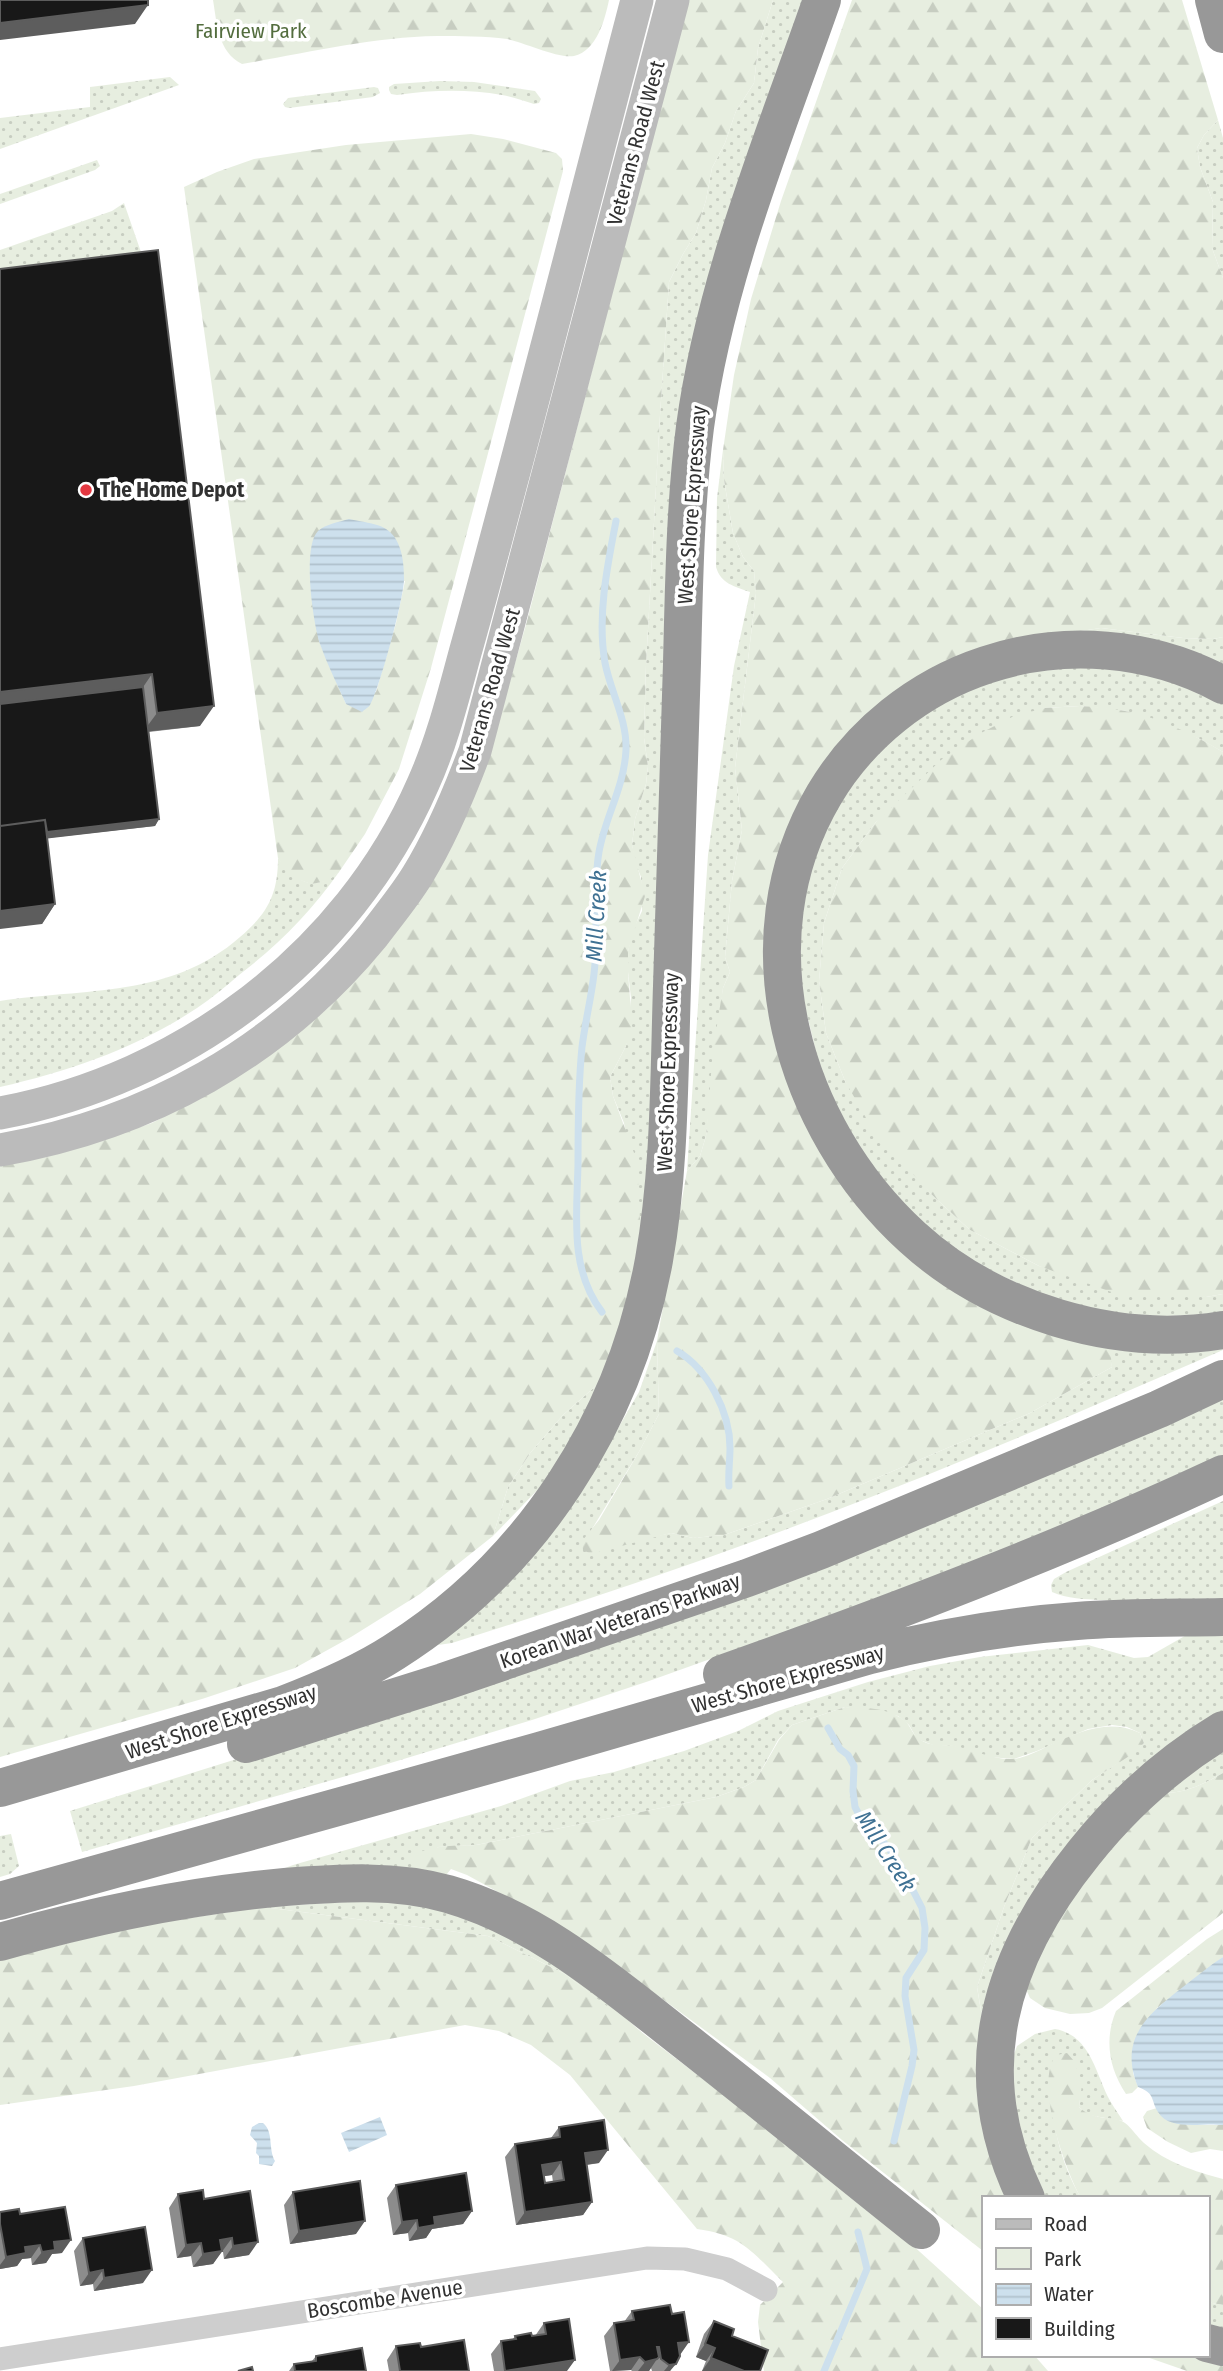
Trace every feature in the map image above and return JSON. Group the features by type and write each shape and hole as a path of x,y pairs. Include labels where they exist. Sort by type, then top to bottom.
{"highway":[{"name":"West Shore Expressway","path":"0,1788 284,1705 323,1690 395,1651 449,1613 535,1526 584,1455 604,1417 621,1377 646,1299 655,1256 665,1168 685,559 695,428 711,341 733,257 822,0"},
{"path":"1214,0 1223,34"},
{"path":"1223,684 1178,665 1146,656 1079,650 1016,656 970,670 945,682 892,717 871,735 835,777 807,826 798,851 785,902 781,942 783,993 788,1022 795,1050 816,1106 845,1160 888,1214 914,1239 975,1282 1005,1297 1065,1319 1156,1334 1223,1330"},
{"name":"Korean War Veterans Parkway","path":"0,1815 339,1716 747,1578 821,1550 1223,1379"},
{"path":"539,1751 698,1682 897,1611 1223,1474"},
{"name":"West Shore Expressway","path":"0,1901 539,1751 870,1655 934,1640 998,1629 1075,1621 1223,1617"},
{"path":"1025,2196 1003,2136 997,2105 995,2072 1000,2012 1017,1959 1032,1927 1059,1886 1117,1814 1162,1773 1223,1730"},
{"path":"0,1942 60,1924 136,1908 275,1888 381,1883 456,1896 509,1916 538,1932 598,1973 920,2230"}],"street":[{"name":"Veterans Road West","path":"0,1113 45,1103 125,1076 164,1058 237,1013 271,986 332,927 383,859 405,823 428,773 487,574 637,0"},
{"name":"Veterans Road West","path":"0,1150 97,1126 154,1104 223,1069 297,1015 331,983 390,914 416,877 457,798 475,751 673,0"},
{"name":"Boscombe Avenue","path":"0,2359 647,2258 685,2259 727,2269 766,2290"}],"green space":[{"name":"Fairview Park","path":"213,0 609,0 594,41 589,48 574,56 559,55 507,39 437,36 364,42 242,64 234,59 223,45"},
{"path":"688,0 773,0 758,48 754,83 736,111 725,143 712,168 696,233 669,282 646,665 644,738 648,766 646,784 635,819 632,845 645,896 628,951 632,1024 626,1046 610,1077 613,1096 637,1161 641,1239 632,1292 599,1383 563,1415 531,1452 508,1487 493,1536 420,1594 295,1668 202,1699 0,1757 0,1165 73,1149 152,1123 216,1089 269,1055 328,1008 373,960 510,681"},
{"path":"773,0 808,0 728,228 641,1239 624,1123 613,1096 610,1077 626,1046 631,998 628,951 633,930 642,911 641,877 632,845 635,819 646,784 648,766 644,738 646,665 669,282 696,233 712,168 725,143 736,111 754,83 758,48"},
{"path":"852,0 1182,0 1218,120 1204,135 1197,148 1200,167 1213,202 1212,248 1223,278 1223,637 1183,638 1101,628 1067,633 909,692 775,897 849,1185 1106,1349 1111,1357 1112,1367 1030,1413 827,1499 724,1535 693,1538 671,1533 591,1554 583,1550 582,1541 599,1520 659,1414 657,1341 687,1171 700,1156 706,1136 713,1050 723,988 730,972 725,957 732,881 742,830 735,768 756,593 754,571 743,557 733,533 724,480 723,450 734,375 751,299 781,201"},
{"path":"170,77 179,85 0,149 0,118 90,107 90,87"},
{"path":"474,82 535,91 541,99 534,104 506,96 476,92 436,91 397,95 391,94 389,90 394,84"},
{"path":"378,88 380,93 373,97 289,108 283,104 288,98"},
{"path":"1218,120 1223,138 1223,278 1212,248 1213,202 1200,167 1197,148 1204,135"},
{"path":"471,134 503,139 556,153 562,159 563,171 431,668 399,769 365,834 339,872 328,881 311,884 297,879 285,869 278,858 184,187 254,159 346,145","holes":["310,574 405,581 376,692 346,704 319,641"]},
{"path":"97,160 100,166 95,170 0,204 0,194"},
{"path":"124,203 142,255 0,287 0,250 112,211"},
{"path":"723,450 724,480 733,533 743,557 754,571 756,593 735,768 742,830 732,881 725,957 730,972 723,988 706,1136 700,1156 687,1171 708,855 734,666 750,592 725,581 716,567 717,498"},
{"path":"1101,628 1183,638 1223,637 1223,674 1067,633"},
{"path":"1087,666 1139,671 1187,685 1223,704 1223,752 1200,739 1126,711 1080,706 1045,708 876,822 842,868 824,923 819,981 826,1033 845,1081 931,1194 970,1230 1039,1266 1206,1297 1223,1294 1223,1314 1144,1316 1098,1310 1021,1285 950,1245 896,1197 847,1130 823,1079 803,1000 800,922 807,880 832,817 850,787 872,760 922,715 967,689 1017,674"},
{"path":"1080,706 1119,710 1151,718 1188,733 1223,752 1223,1294 1206,1297 1117,1294 1039,1266 970,1230 931,1194 873,1130 845,1081 826,1033 819,981 824,923 842,868 876,822 941,760 981,733 1014,716 1045,708"},
{"path":"278,858 299,879 306,882 321,882 339,872 305,914 253,964 203,1004 151,1035 77,1066 0,1087 0,1001 95,991 156,981 213,957 240,937 264,912 276,883"},
{"path":"657,1341 659,1414 592,1529 648,1538 671,1533 693,1538 724,1535 827,1499 1030,1413 1112,1367 1106,1351 1093,1341 1223,1341 1223,1350 980,1454 785,1530 595,1597 452,1643 438,1645 588,1480 639,1392"},
{"path":"610,1367 548,1479 493,1536 508,1487 531,1452 563,1415 599,1383"},
{"path":"1223,1398 1223,1456 1000,1552 850,1609 532,1720 82,1852 70,1811 545,1663"},
{"path":"1223,1501 1223,1605 1082,1599 1052,1592 1054,1579 1066,1572"},
{"path":"1223,1630 1223,1718 985,2034 977,1987 1004,1907 1032,1838 1092,1780 1137,1750 1144,1743 1140,1733 1127,1727 1112,1725 1088,1729 1014,1759 989,1757 917,1739 909,1725 898,1716 845,1707 792,1725 778,1740 756,1780 716,1797 476,1845 438,1847 418,1869 277,1871 501,1806 570,1781 614,1772 684,1751 738,1731 778,1711 868,1682 930,1666 980,1657 1088,1645 1134,1658 1148,1657 1190,1633"},
{"path":"845,1707 877,1709 892,1713 906,1722 923,1742 955,1746 1006,1759 1022,1757 1082,1732 1105,1727 1140,1733 1144,1743 1137,1751 1092,1780 1032,1838 1004,1907 977,1987 1012,2196 982,2196 982,2250 842,2140 770,2078 562,1927 467,1875 451,1869 442,1880 418,1869 408,1859 432,1848 476,1845 716,1797 756,1780 779,1740 792,1725"},
{"path":"1223,1746 1223,1773 1192,1788 1159,1793"},
{"path":"1223,1773 1223,1913 1102,2008 1089,2013 1070,2014 1045,2008 1030,1998 1025,1987 1030,1968 1079,1881 1159,1793 1192,1788"},
{"path":"11,1834 19,1866 10,1874 0,1877 0,1836"},
{"path":"379,1900 433,1907 494,1927 595,1990 650,2040 565,1974 488,1936 263,1907"},
{"path":"263,1907 488,1936 565,1974 867,2204 982,2308 982,2357 1036,2357 1048,2371 764,2371 758,2322 760,2305 783,2282 736,2240 697,2229 570,2075 531,2045 499,2031 465,2025 134,2086 0,2105 0,1960 137,1926"},
{"path":"1223,1929 1223,1957 1157,2008 1133,2045 1133,2073 1138,2087 1132,2093 1126,2094 1110,2054 1110,2032 1116,2011"},
{"path":"1055,2029 1076,2038 1089,2055 1123,2121 1088,2115 1079,2107 1080,2097 1049,2078 1058,2140 1067,2169 1080,2196 1042,2196 1017,2129 1010,2065 1017,2046 1035,2034"},
{"path":"1067,2053 1074,2061 1082,2084 1079,2107 1085,2112 1120,2120 1144,2143 1171,2161 1223,2179 1223,2305 1209,2302 1209,2196 1080,2196 1060,2148 1050,2105 1050,2068 1056,2055"},
{"path":"1157,2108 1158,2112 1196,2125 1223,2125 1223,2151 1210,2149 1191,2153 1168,2142 1147,2128 1143,2117 1147,2111"},
{"path":"1209,2302 1223,2305 1223,2329 1209,2326"},
{"path":"1209,2355 1223,2358 1223,2371 1187,2371 1147,2357"}],"water":[{"path":"349,519 376,525 390,532 400,547 404,566 403,588 385,663 370,705 362,712 346,704 326,659 317,634 310,586 311,552 318,531"},
{"path":"1223,1957 1223,2125 1171,2122 1158,2112 1150,2095 1138,2087 1133,2070 1134,2041 1158,2007"},
{"path":"380,2117 387,2135 349,2152 341,2133"},
{"path":"263,2123 269,2131 275,2161 272,2166 259,2164 257,2143 250,2135 252,2127"}],"building":[{"path":"0,0 148,0 148,5 0,23"},
{"name":"The Home Depot","path":"158,250 214,706 157,713 152,674 0,692 0,269"},
{"path":"143,687 159,819 47,832 45,820 0,826 0,704"},
{"path":"45,820 55,904 0,911 0,826"},
{"path":"604,2120 608,2150 585,2153 592,2202 525,2212 515,2144 560,2137 559,2127","holes":["561,2162 564,2180 545,2183 542,2165"]},
{"path":"466,2173 472,2211 434,2217 435,2225 418,2228 417,2220 402,2222 396,2185"},
{"path":"360,2181 365,2221 299,2231 293,2192"},
{"path":"203,2190 204,2199 250,2191 258,2242 233,2246 232,2238 220,2240 222,2251 203,2254 201,2243 186,2245 178,2194"},
{"path":"65,2207 71,2240 54,2242 55,2250 42,2252 40,2245 25,2247 26,2253 6,2257 0,2212 19,2209 20,2214"},
{"path":"145,2227 152,2270 104,2278 103,2270 89,2273 83,2238"},
{"path":"670,2305 672,2314 684,2312 689,2342 678,2343 680,2356 676,2364 669,2365 661,2359 659,2347 657,2359 645,2362 640,2357 620,2360 614,2323 634,2320 632,2311"},
{"path":"569,2319 575,2360 505,2371 501,2341 531,2333 532,2336 546,2334 544,2323"},
{"path":"714,2321 734,2329 732,2336 768,2350 760,2371 744,2371 711,2358 715,2348 705,2344"},
{"path":"464,2340 469,2371 400,2371 396,2346 420,2343 421,2347"},
{"path":"362,2348 366,2371 295,2371 294,2364 316,2361 316,2356"}],"waterway":[{"name":"Mill Creek","path":"602,1312 584,1278 577,1241 577,1203 580,1076 595,959 597,867 602,839 622,777 626,750 624,728 605,663 602,628 604,592 616,521"},
{"name":"Mill Creek","path":"677,1351 707,1380 721,1406 729,1434 729,1486"},
{"name":"Mill Creek","path":"828,1728 854,1766 855,1807 863,1822 886,1845 899,1863 922,1908 924,1950 906,1978 905,1996 914,2050 894,2141"},
{"name":"Mill Creek","path":"824,2371 867,2269 858,2232"}],"place":[{"name":"The Home Depot","path":"86,490"}]}
